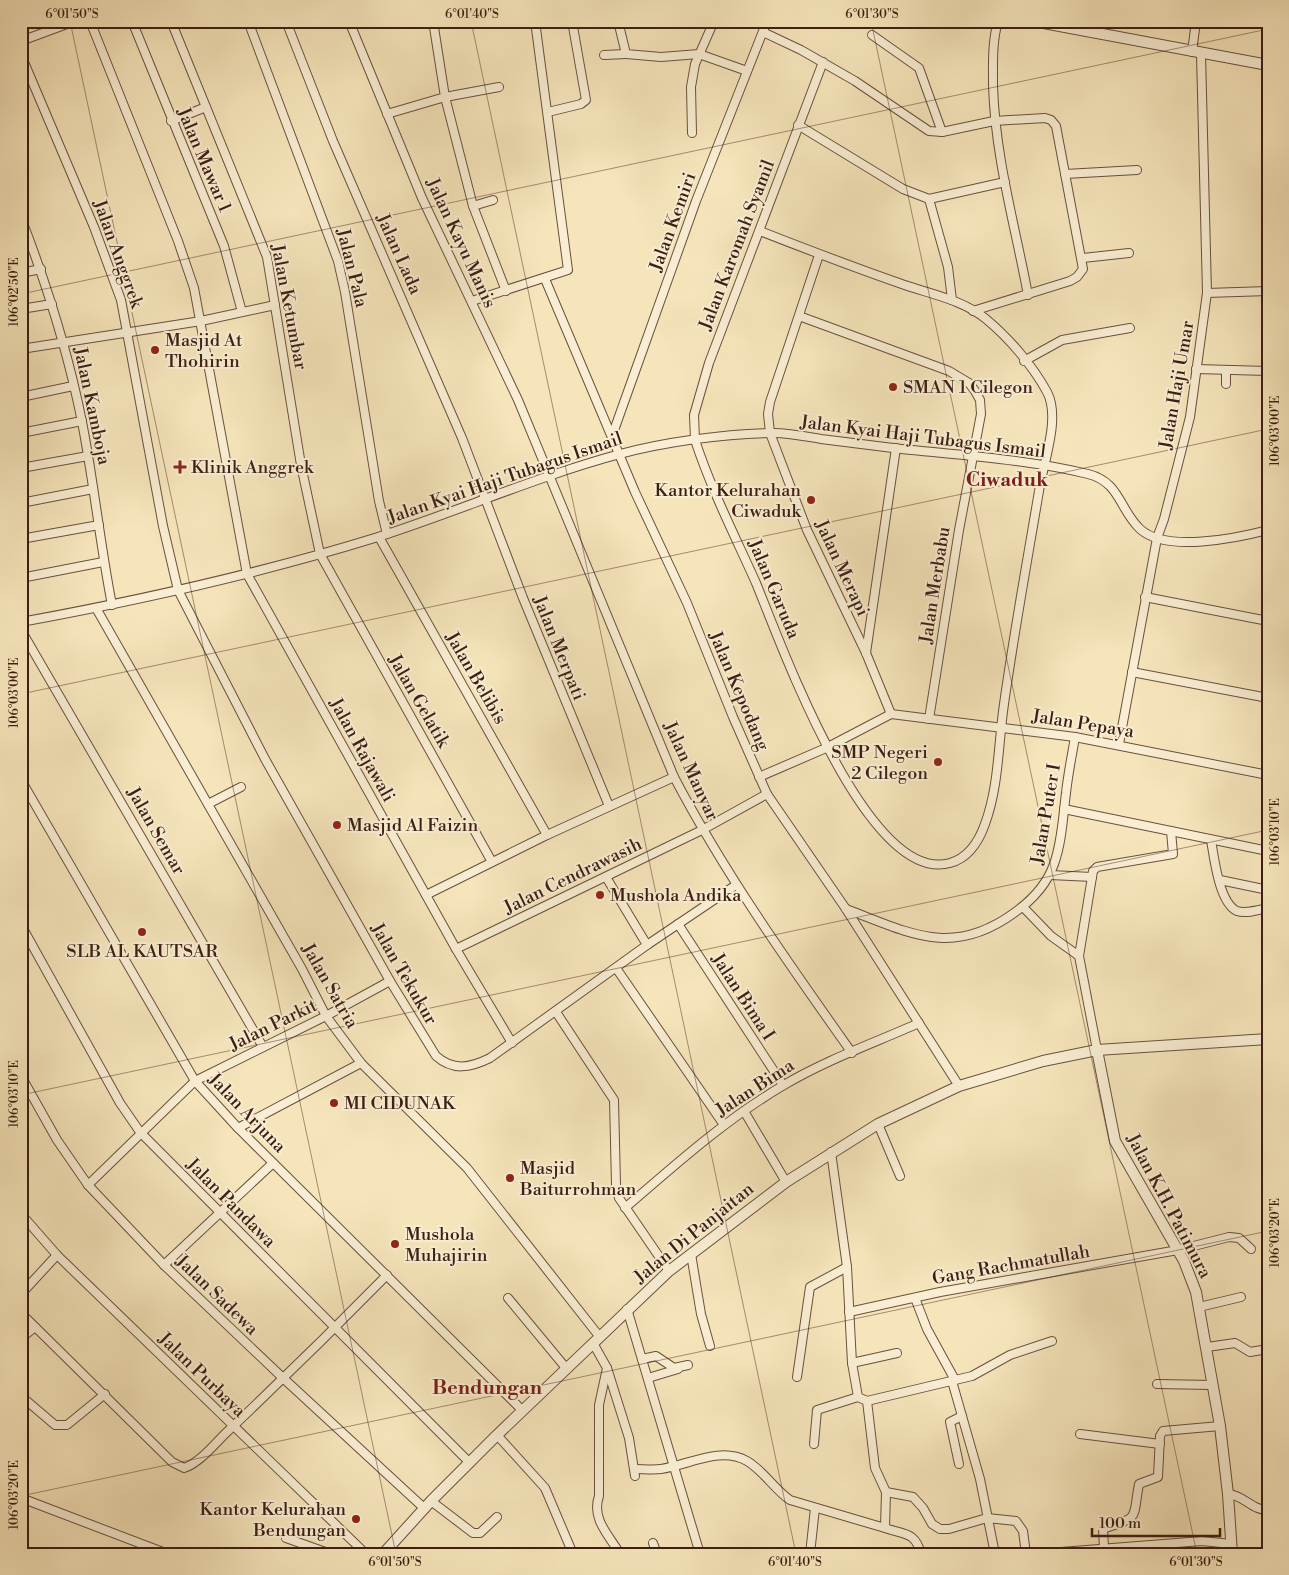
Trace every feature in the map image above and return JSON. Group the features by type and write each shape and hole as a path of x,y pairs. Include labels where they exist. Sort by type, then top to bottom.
{"street":[{"path":"21,41 53,25 74,21"},
{"name":"Jalan Rajawali","path":"90,21 183,257 201,321 247,574 426,896 512,1043"},
{"name":"Jalan Mawar 1","path":"132,21 171,121 226,251 242,312"},
{"name":"Jalan Ketumbar","path":"171,21 264,245 301,465 320,554"},
{"name":"Jalan Pala","path":"248,21 338,261 387,534"},
{"name":"Jalan Lada","path":"286,21 333,141 462,438 484,500"},
{"name":"Jalan Kayu Manis","path":"349,21 422,198 518,400 549,476"},
{"path":"433,21 445,97 473,206 506,291"},
{"path":"472,302 544,279 565,271 568,267 535,21"},
{"path":"548,112 581,104 586,100 572,21"},
{"path":"618,21 626,54"},
{"path":"692,132 691,88 695,64 714,21"},
{"name":"Jalan Kemiri","path":"612,436 693,210 767,21"},
{"path":"998,21 993,53 994,121 1028,295"},
{"path":"1032,21 1268,65"},
{"name":"Jalan Haji Umar","path":"1119,744 1157,538 1164,519 1190,417 1207,293 1196,21"},
{"path":"763,32 856,81 916,124 929,130 942,132 994,121 1045,118 1052,120 1056,126 1083,269 1077,277 1028,295 973,311"},
{"path":"872,35 921,70 942,132"},
{"path":"604,55 626,54 661,57 699,54 746,71"},
{"name":"Jalan Anggrek","path":"21,55 114,276 128,332 162,526 178,590"},
{"name":"Jalan Karomah Syamil","path":"695,440 694,415 709,363 823,62"},
{"path":"387,114 445,97 499,87"},
{"path":"171,121 206,107"},
{"path":"798,125 903,189 929,199 1005,182"},
{"path":"1065,174 1137,170"},
{"path":"929,199 948,267 952,300"},
{"path":"473,206 492,200"},
{"name":"Jalan Kamboja","path":"21,218 41,269 64,343 82,421 94,489 103,562 112,605"},
{"name":"Jalan Garuda","path":"695,440 826,748 880,829 909,853 928,863 943,864 964,857 971,850 983,828 992,802 1002,728 1053,412 1047,393 1024,361 986,320 973,311 952,300 820,255 760,231"},
{"path":"1082,258 1129,253"},
{"name":"Jalan Merapi","path":"820,255 770,402 768,414 770,433 807,530 866,654 891,714"},
{"path":"21,273 41,269"},
{"name":"Jalan Kepodang","path":"544,279 635,492 687,603 767,794 846,909 959,1086"},
{"path":"1207,293 1268,291"},
{"path":"21,309 52,304"},
{"path":"21,349 201,321 275,305"},
{"name":"Jalan Merbabu","path":"799,316 948,371 969,383 980,400 981,414 959,530 929,719"},
{"path":"1024,361 1062,340 1130,328"},
{"path":"1196,369 1268,371"},
{"path":"1226,371 1226,384"},
{"path":"21,397 74,386"},
{"path":"21,433 82,421"},
{"name":"Jalan Kyai Haji Tubagus Ismail","path":"21,622 112,605 178,590 320,554 379,537 549,476 620,454 695,440 770,433 973,456 1103,479 1112,488 1141,530 1157,538"},
{"path":"866,654 896,448"},
{"path":"21,468 88,456"},
{"name":"Jalan Manyar","path":"549,476 674,777 702,830 736,885 852,1053"},
{"path":"21,503 94,489"},
{"name":"Jalan Merpati","path":"484,500 609,806"},
{"path":"21,539 99,525"},
{"path":"1157,538 1175,541 1196,541 1268,530"},
{"name":"Jalan Belibis","path":"379,537 547,835"},
{"name":"Jalan Gelatik","path":"320,554 492,862"},
{"path":"21,578 103,562"},
{"name":"Jalan Tekukur","path":"178,590 265,760 390,981 436,1056 445,1064 453,1067 481,1063 556,1012 647,945 736,885"},
{"path":"1145,597 1268,621"},
{"name":"Jalan Satria","path":"96,608 302,969 326,1016 361,1063 467,1168 596,1339 629,1438 635,1472 660,1470 675,1466"},
{"name":"Jalan Semar","path":"21,630 263,1047"},
{"path":"1132,672 1268,698"},
{"path":"759,778 826,748 891,714"},
{"name":"Jalan Pepaya","path":"891,714 1119,744 1268,775"},
{"name":"Jalan Puter I","path":"846,909 914,934 939,939 962,937 984,931 1023,907 1050,875 1059,846 1075,737"},
{"path":"426,896 547,835 674,777"},
{"name":"Jalan Arjuna","path":"21,780 25,794 195,1081 272,1163 523,1411"},
{"path":"208,804 241,787"},
{"name":"Jalan Cendrawasih","path":"456,949 606,878 702,830 767,794"},
{"path":"1064,808 1268,851"},
{"path":"1098,1050 1079,956 1095,867 1173,854 1170,831"},
{"path":"1211,840 1225,900 1236,911 1247,912 1268,908"},
{"path":"1050,875 1092,877"},
{"path":"606,878 647,945"},
{"path":"1220,880 1268,890"},
{"path":"1023,907 1051,936 1079,956"},
{"name":"Jalan Bima I","path":"678,924 783,1085"},
{"name":"Jalan Pandawa","path":"21,925 120,1103 140,1132 470,1463"},
{"path":"616,968 724,1125"},
{"name":"Jalan Parkit","path":"88,1185 140,1132 195,1081 326,1016 390,981"},
{"path":"556,1012 614,1100 616,1185 625,1208 669,1271"},
{"name":"Jalan Bima","path":"625,1208 724,1125 783,1085 919,1023"},
{"name":"Jalan Di Panjaitan","path":"383,1554 497,1435 669,1271 786,1182 878,1124 959,1086 1042,1060 1098,1050 1268,1039"},
{"name":"Jalan K.H. Patimura","path":"1098,1050 1116,1140 1178,1250 1194,1284 1220,1426 1232,1549"},
{"path":"238,1128 361,1063"},
{"name":"Jalan Sadewa","path":"21,1076 57,1140 88,1185 164,1265 283,1378 428,1505 476,1533 486,1529 497,1517"},
{"path":"744,1111 786,1182"},
{"path":"878,1124 900,1176"},
{"path":"831,1152 847,1267 852,1363 858,1397"},
{"path":"164,1265 272,1163"},
{"name":"Jalan Purbaya","path":"22,1216 57,1255 366,1554"},
{"name":"Gang Rachmatullah","path":"849,1312 915,1298 1178,1250 1229,1237 1239,1238 1251,1249"},
{"path":"691,1254 701,1314 710,1346"},
{"path":"21,1294 57,1255"},
{"path":"797,1377 810,1287 847,1267"},
{"path":"21,1314 179,1467 189,1466 335,1329 387,1275"},
{"path":"1199,1307 1241,1297"},
{"path":"508,1298 566,1368"},
{"path":"915,1298 927,1329 954,1380 980,1479 994,1554"},
{"path":"627,1310 700,1554"},
{"path":"21,1338 35,1326"},
{"path":"814,1444 817,1410 858,1397 867,1401 976,1374 1010,1355 1052,1341"},
{"path":"1207,1347 1230,1342 1250,1352 1268,1349"},
{"path":"852,1363 897,1353"},
{"path":"642,1360 660,1357 678,1369"},
{"path":"648,1378 688,1365"},
{"path":"606,1368 599,1404 599,1496 597,1508 600,1524 620,1554"},
{"path":"1157,1384 1212,1384"},
{"path":"21,1396 55,1425 61,1426 67,1425 105,1394"},
{"path":"867,1401 875,1468 886,1492 885,1528"},
{"path":"959,1464 950,1422 962,1416"},
{"path":"1104,1548 1103,1529 1129,1520 1137,1507 1139,1484 1158,1477 1161,1433 1166,1430 1220,1426"},
{"path":"1080,1434 1160,1444"},
{"path":"497,1435 545,1488 573,1554"},
{"path":"675,1466 720,1455 741,1458 758,1468 785,1496 815,1508 912,1536 917,1541 921,1554"},
{"path":"886,1492 913,1497 923,1508 932,1524 940,1529 949,1529 987,1518 1016,1521 1023,1531 1026,1554"},
{"path":"1228,1494 1238,1495 1260,1509 1268,1510"},
{"path":"21,1498 168,1554"},
{"path":"810,1554 815,1508"},
{"path":"286,1538 331,1554"},
{"path":"1061,1552 1202,1541 1232,1549"},
{"path":"653,1543 657,1554"}],"place":[{"name":"Masjid At Thohirin","path":"155,350"},
{"name":"SMAN 1 Cilegon","path":"893,387"},
{"name":"Klinik Anggrek","path":"180,467"},
{"name":"Kantor Kelurahan Ciwaduk","path":"811,500"},
{"name":"SMP Negeri 2 Cilegon","path":"938,762"},
{"name":"Masjid Al Faizin","path":"337,825"},
{"name":"Mushola Andika","path":"600,895"},
{"name":"SLB AL KAUTSAR","path":"142,932"},
{"name":"MI CIDUNAK","path":"334,1103"},
{"name":"Masjid Baiturrohman","path":"510,1178"},
{"name":"Mushola Muhajirin","path":"395,1244"},
{"name":"Kantor Kelurahan Bendungan","path":"356,1519"}],"district":[{"name":"Ciwaduk","path":"1007,480"},
{"name":"Bendungan","path":"487,1388"}]}
